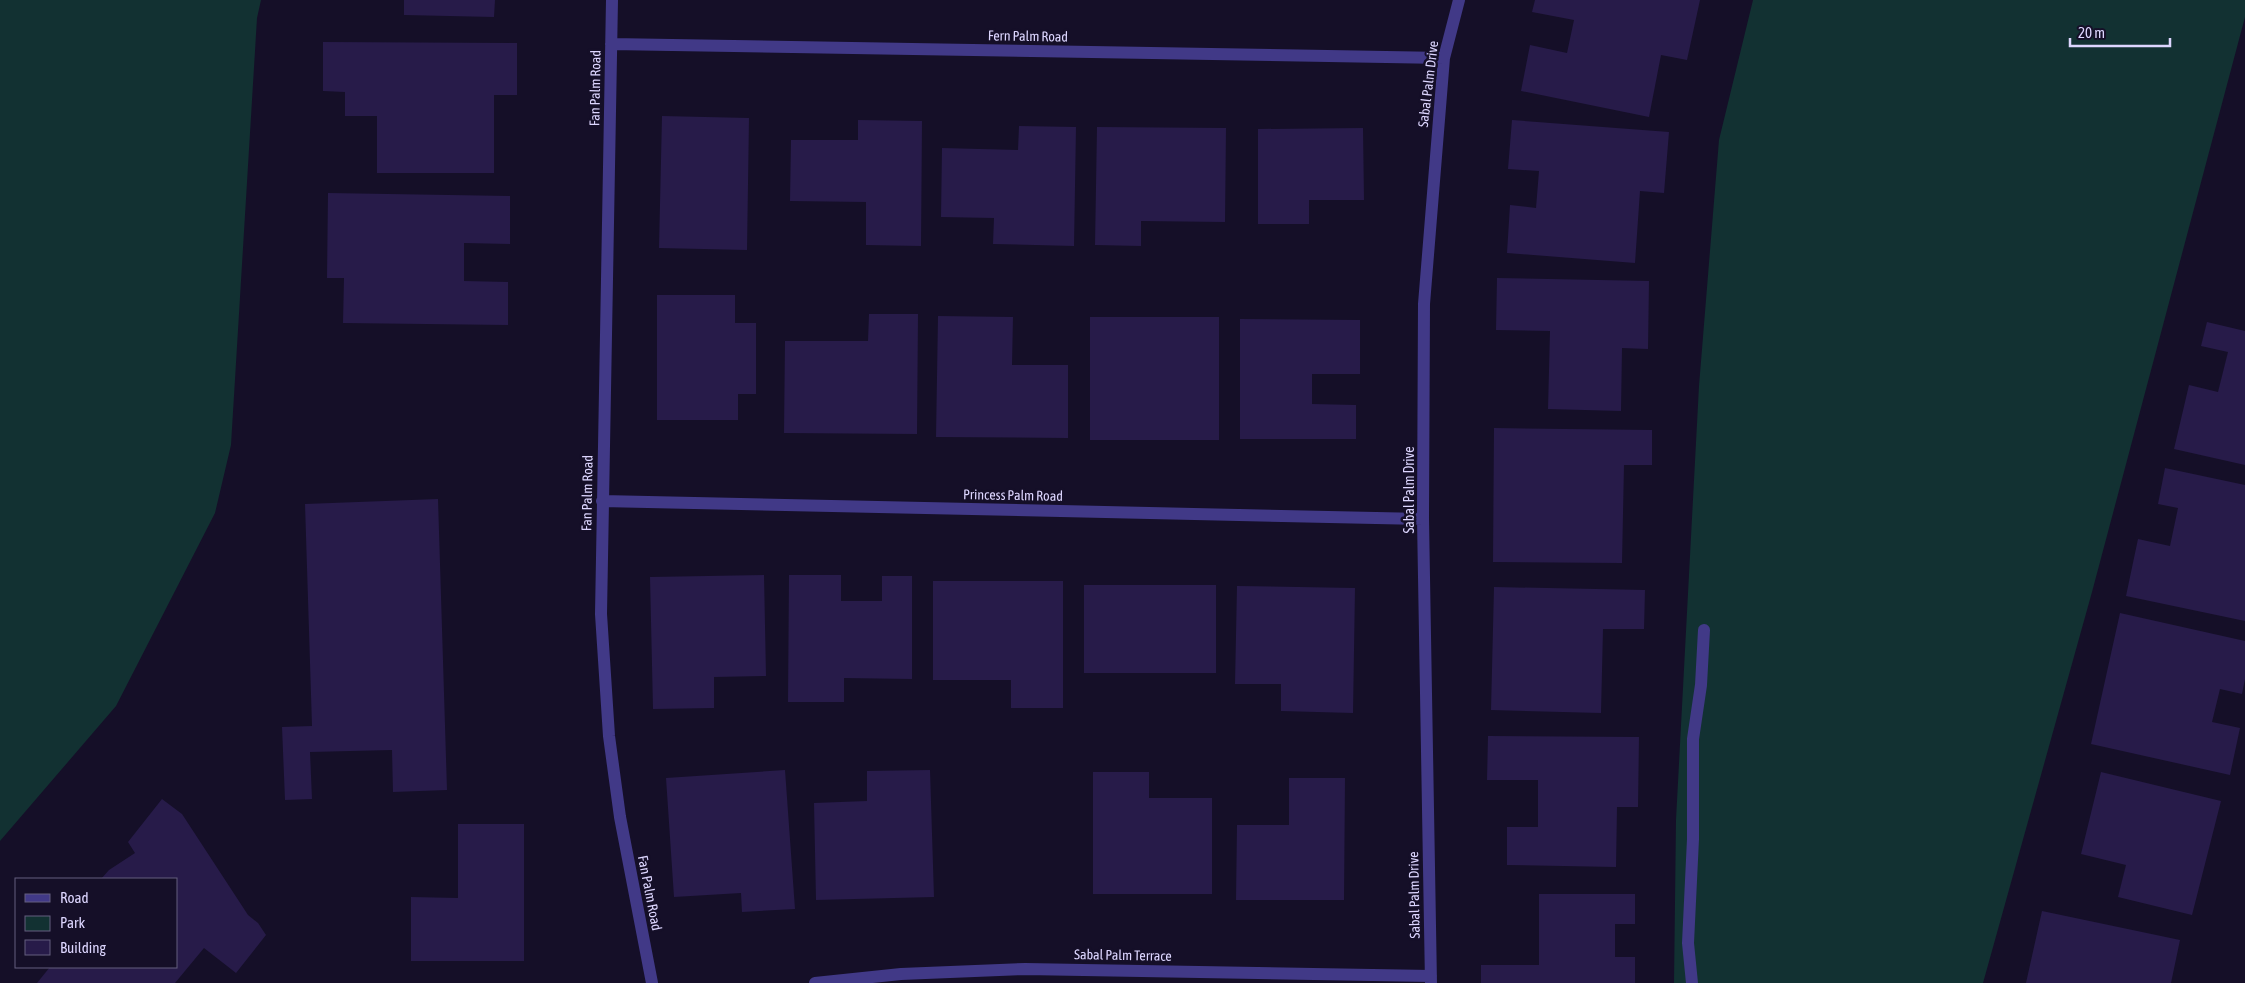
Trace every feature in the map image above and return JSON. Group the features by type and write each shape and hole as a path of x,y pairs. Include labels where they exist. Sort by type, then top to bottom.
{"street":[{"name":"Fan Palm Road","path":"612,0 601,614 609,736 620,817 652,983"},
{"name":"Sabal Palm Drive","path":"1431,980 1423,519 1424,304 1444,58 1459,0"},
{"name":"Fern Palm Road","path":"611,44 1444,58"},
{"name":"Princess Palm Road","path":"602,501 1423,519"},
{"path":"1692,983 1688,942 1693,839 1693,739 1701,685 1704,630"},
{"name":"Sabal Palm Terrace","path":"815,983 901,974 1025,968 1431,980"}],"green space":[{"path":"0,0 261,0 257,18 231,445 215,513 116,706 0,841"},
{"path":"1753,0 2245,0 2245,17 2092,592 1983,983 1674,983 1676,820 1699,386 1719,140"}],"building":[{"path":"404,0 495,0 494,17 404,15"},
{"path":"1535,0 1700,0 1687,60 1661,55 1649,117 1521,91 1530,45 1567,53 1574,20 1532,12"},
{"path":"323,42 517,43 517,95 494,95 494,173 377,173 377,116 345,116 345,92 323,91"},
{"path":"662,116 749,118 747,250 659,248"},
{"path":"858,120 922,121 921,246 866,245 866,202 790,201 791,140 858,140"},
{"path":"1512,120 1669,132 1664,193 1640,191 1635,263 1507,253 1510,205 1536,208 1539,171 1508,169"},
{"path":"1019,126 1076,127 1074,246 993,244 994,218 941,217 942,148 1018,150"},
{"path":"1097,127 1226,128 1225,222 1141,221 1141,246 1095,245"},
{"path":"1363,128 1364,200 1309,200 1309,224 1258,224 1258,129"},
{"path":"328,193 510,196 510,244 464,243 464,281 508,282 508,325 343,323 344,278 327,278"},
{"path":"1497,278 1649,281 1648,349 1622,348 1621,411 1548,409 1550,331 1496,330"},
{"path":"657,295 735,295 735,323 756,323 756,394 738,394 738,420 657,420"},
{"path":"869,314 918,314 917,434 784,433 785,341 868,341"},
{"path":"938,316 1013,317 1012,365 1068,365 1068,438 936,437"},
{"path":"1090,317 1219,317 1219,440 1090,440"},
{"path":"1240,319 1360,320 1360,374 1312,374 1312,404 1356,405 1356,439 1240,439"},
{"path":"2207,322 2245,331 2245,465 2174,449 2189,385 2218,392 2228,352 2201,346"},
{"path":"1494,428 1652,430 1652,465 1624,465 1622,563 1493,562"},
{"path":"2165,468 2245,485 2245,621 2126,596 2138,539 2170,546 2178,508 2158,504"},
{"path":"438,499 447,790 393,792 392,750 310,752 312,799 285,800 282,727 312,726 305,504"},
{"path":"764,575 766,676 714,677 714,708 653,709 650,577"},
{"path":"789,575 841,575 841,601 882,601 882,576 912,576 912,679 844,678 844,702 788,702"},
{"path":"933,581 1063,581 1063,708 1011,708 1011,680 933,680"},
{"path":"1084,585 1216,585 1216,673 1084,673"},
{"path":"1237,586 1355,588 1353,713 1281,711 1281,684 1235,684"},
{"path":"1494,587 1645,590 1644,629 1603,629 1601,713 1491,710"},
{"path":"2120,613 2245,641 2245,679 2242,694 2220,689 2212,722 2240,728 2230,775 2091,744"},
{"path":"1488,736 1639,737 1638,807 1617,807 1616,867 1507,865 1507,827 1538,827 1538,780 1487,780"},
{"path":"785,770 795,909 742,912 741,893 674,897 666,778"},
{"path":"930,770 934,897 816,900 814,803 867,801 867,771"},
{"path":"1093,772 1149,772 1149,798 1212,798 1212,894 1093,894"},
{"path":"2101,772 2221,801 2192,915 2118,897 2126,865 2081,854"},
{"path":"1289,778 1345,778 1344,900 1236,900 1237,825 1289,825"},
{"path":"162,799 182,814 248,915 258,923 266,935 236,973 204,948 175,983 37,983 49,968 178,968 178,878 102,878 109,870 135,853 128,842"},
{"path":"458,824 524,824 524,961 411,961 411,897 458,898"},
{"path":"1539,894 1635,894 1635,924 1615,924 1615,957 1635,957 1635,983 1481,983 1481,965 1539,965"},
{"path":"2042,911 2180,940 2171,983 2026,983"}]}
